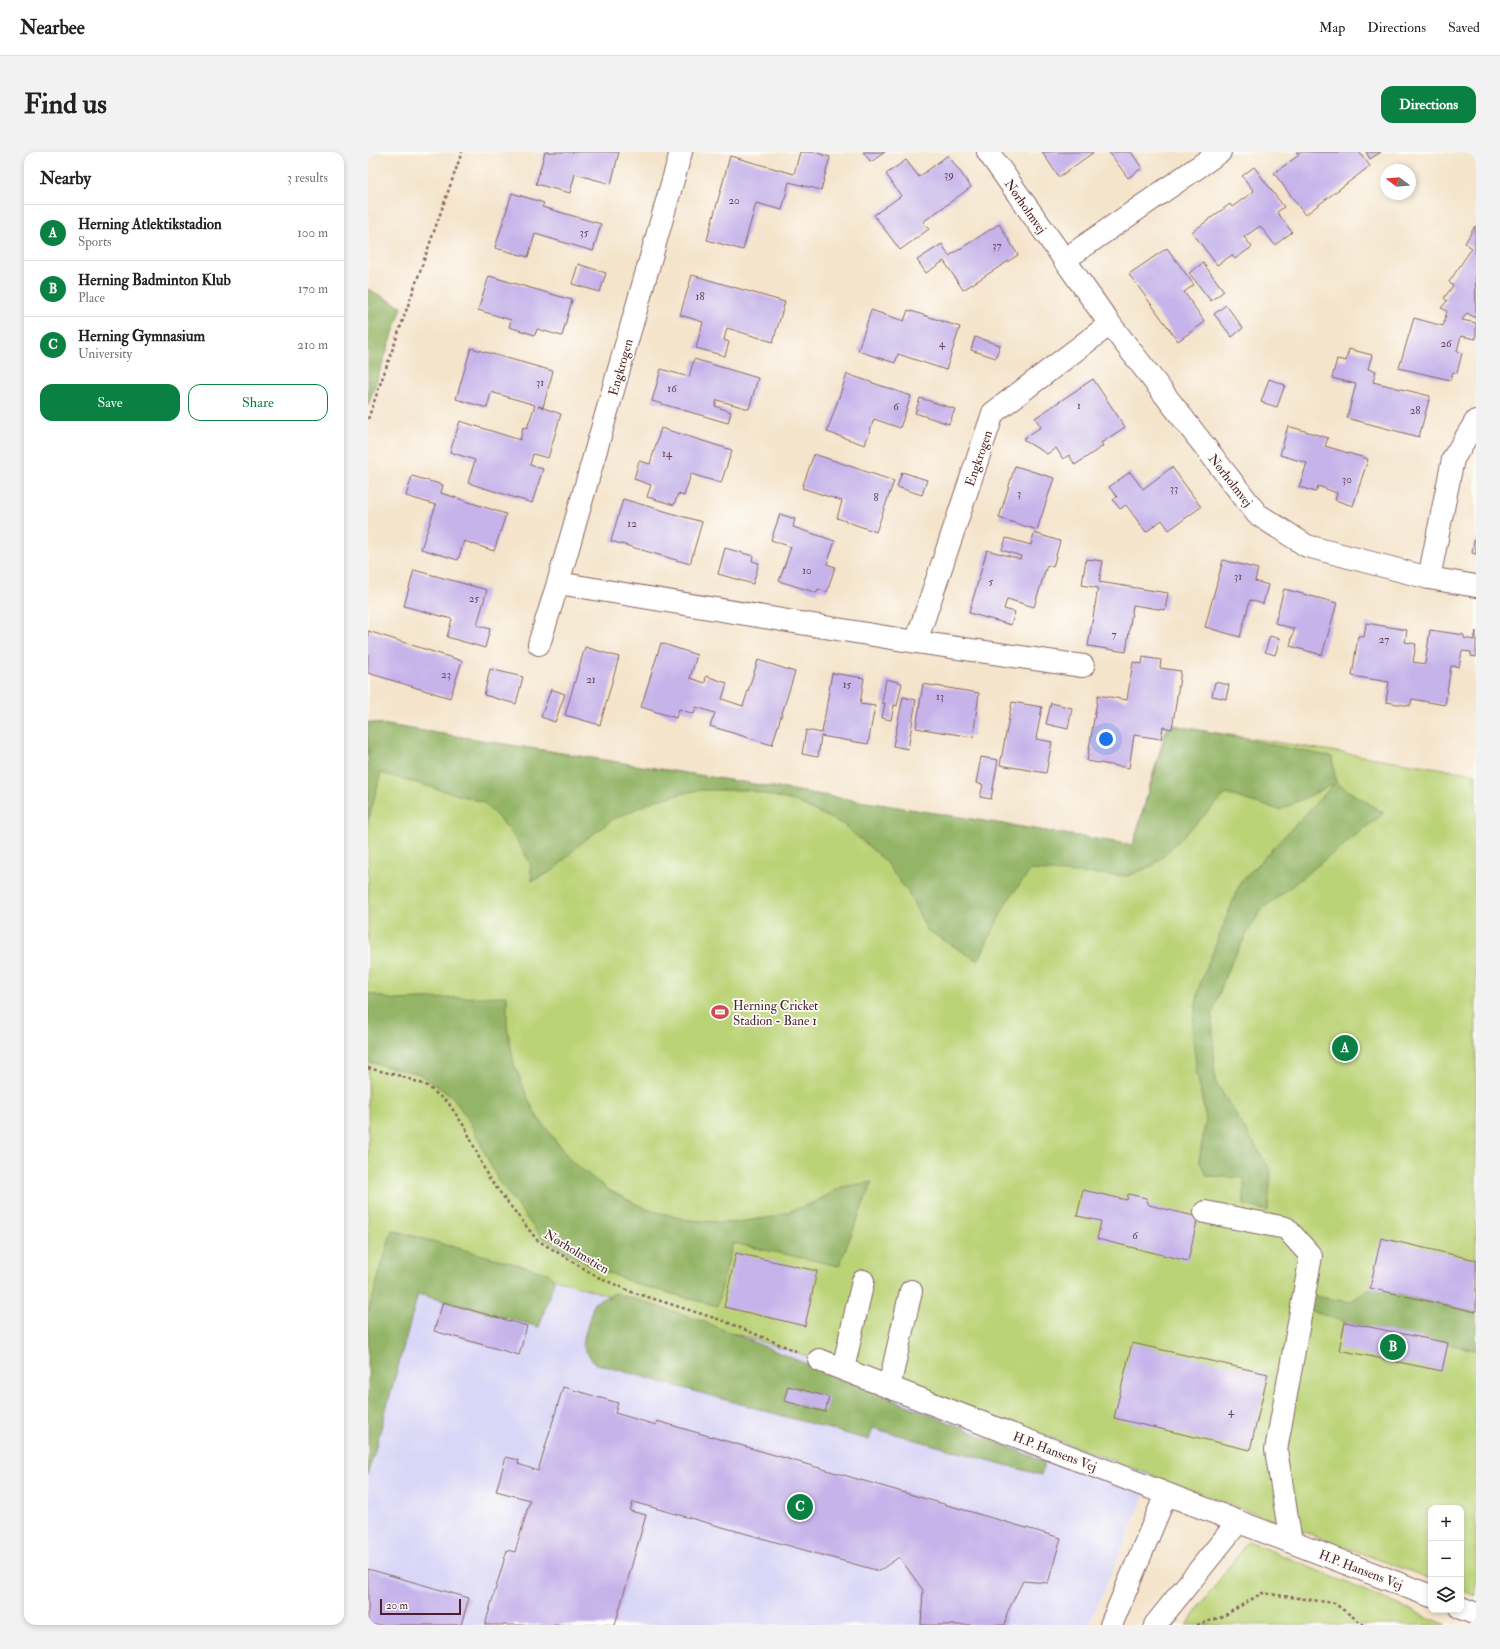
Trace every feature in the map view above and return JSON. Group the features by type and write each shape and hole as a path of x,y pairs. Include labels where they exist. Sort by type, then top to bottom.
{"street":[{"name":"Engkrogen","path":"539,644 558,583 681,152"},
{"name":"Nørholmvej","path":"988,152 1110,324 1258,514 1307,546 1429,578 1476,586"},
{"path":"1064,260 1220,152"},
{"name":"Engkrogen","path":"916,642 993,413 1110,324"},
{"path":"1429,578 1453,459 1476,421"},
{"path":"558,583 916,642 1083,666"},
{"path":"1205,1212 1286,1228 1311,1256 1276,1450 1291,1542"},
{"path":"843,1369 863,1281"},
{"path":"889,1387 911,1291"},
{"name":"H.P. Hansens Vej","path":"819,1360 1428,1595"},
{"path":"1111,1625 1166,1494"},
{"path":"1156,1625 1238,1522"},
{"path":"1464,1609 1476,1614"}],"path":[{"path":"368,419 462,152"},
{"name":"Nørholmstien","path":"368,1068 401,1076 426,1085 449,1104 466,1129 488,1178 537,1240 598,1277 632,1292 724,1322 819,1360"},
{"path":"1197,1625 1222,1617 1262,1593 1334,1603 1364,1625"}],"shaded area":[{"path":"392,1230 933,1394 1153,1476 1089,1625 368,1625 368,1314"}],"green space":[{"path":"368,289 402,307 368,406"},
{"path":"368,722 1133,845 1167,725 1476,774 1476,1596 1464,1591 1464,1505 1428,1505 1428,1578 933,1394 393,1230 368,1314"},
{"path":"368,722 1133,845 1169,724 1332,757 1336,783 1384,813 1260,911 1228,968 1212,1015 1215,1081 1271,1171 1268,1211 1244,1205 1244,1178 1207,1176 1199,1160 1206,1119 1197,1074 1192,1030 1199,987 1240,883 1334,784 1280,810 1226,794 1154,865 1128,876 1031,870 1007,901 978,961 927,930 908,892 883,859 844,825 797,802 748,790 697,790 653,801 612,820 581,843 554,870 532,881 530,862 509,829 483,802 381,773 368,822"},
{"path":"368,993 394,1000 507,996 507,1026 514,1064 536,1115 571,1161 607,1189 646,1209 688,1220 732,1223 773,1217 813,1203 842,1187 872,1182 839,1266 733,1243 717,1306 636,1284 587,1264 541,1237 498,1180 471,1124 453,1097 419,1074 368,1062"},
{"path":"392,1230 548,1273 554,1281 539,1327 418,1294 368,1475 368,1314"},
{"path":"1370,1288 1476,1312 1476,1350 1345,1322 1308,1310 1310,1295 1350,1302"},
{"path":"615,1293 702,1321 1045,1462 1041,1475 873,1428 869,1440 594,1363 582,1345 594,1303"},
{"path":"1248,1541 1446,1625 1186,1625"}],"building":[{"path":"545,152 619,152 611,184 575,174 570,193 536,184"},
{"path":"800,152 814,152 830,157 821,190 789,182 782,210 756,203 743,250 707,240 730,156 794,174"},
{"path":"863,152 885,152 871,162"},
{"path":"1042,152 1094,152 1059,177"},
{"path":"1109,152 1131,152 1142,168 1128,178"},
{"path":"1296,152 1359,152 1370,166 1305,215 1274,173 1299,155"},
{"path":"1366,152 1381,152 1370,159"},
{"path":"948,155 971,187 923,222 929,229 900,250 874,215 901,196 886,174 906,160 919,177"},
{"path":"1254,167 1284,207 1277,212 1292,232 1275,245 1260,226 1244,237 1252,247 1235,259 1232,255 1217,265 1192,232 1230,204 1232,207 1254,191 1242,176"},
{"path":"512,193 544,203 542,207 601,224 593,251 535,234 528,257 495,248"},
{"path":"999,224 1018,255 963,290 944,261 926,273 917,260 942,244 949,256"},
{"path":"1475,226 1476,318 1467,313 1462,320 1476,323 1476,339 1461,336 1457,351 1462,353 1457,373 1453,372 1450,380 1399,368 1414,318 1443,326 1447,311 1441,308 1447,301 1444,298 1453,286 1449,282 1472,248 1465,243"},
{"path":"1167,248 1194,285 1184,292 1205,322 1178,341 1129,274"},
{"path":"1203,263 1224,291 1211,301 1189,273"},
{"path":"578,264 606,273 600,292 572,284"},
{"path":"692,275 785,302 773,342 727,328 724,340 729,342 725,356 696,348 703,322 680,315"},
{"path":"489,276 572,300 562,336 537,329 535,335 509,327 511,320 478,310"},
{"path":"1226,305 1243,328 1232,337 1214,314"},
{"path":"871,310 904,321 908,310 960,327 946,370 898,354 895,363 858,351"},
{"path":"975,337 1000,345 996,358 971,350"},
{"path":"471,348 553,371 543,407 538,406 561,414 548,458 533,454 530,465 543,469 532,503 468,483 475,460 450,452 460,421 520,440 523,427 527,428 535,405 491,392 487,408 456,399"},
{"path":"1349,349 1372,355 1368,369 1376,371 1373,382 1430,396 1419,437 1347,418 1356,384 1332,378 1337,359 1346,361"},
{"path":"694,359 758,378 749,409 717,400 715,406 731,412 728,423 652,401 661,369 689,377"},
{"path":"847,374 911,396 900,428 874,419 865,445 827,432"},
{"path":"1093,379 1125,427 1101,443 1103,446 1075,465 1069,455 1063,459 1056,448 1047,454 1023,439 1041,427 1035,418"},
{"path":"1269,379 1285,385 1277,407 1261,402"},
{"path":"920,398 955,409 949,424 915,413"},
{"path":"1288,426 1328,438 1325,446 1368,459 1353,506 1335,500 1337,493 1318,486 1316,492 1299,487 1307,463 1280,455"},
{"path":"661,428 732,450 721,483 691,474 684,496 678,494 674,505 647,497 651,485 634,479 639,461 650,464"},
{"path":"814,454 894,481 876,532 837,518 842,501 802,488"},
{"path":"1015,466 1054,478 1037,530 999,518"},
{"path":"1172,467 1201,507 1169,530 1162,520 1146,532 1126,505 1120,509 1113,500 1117,497 1109,487 1130,472 1143,489"},
{"path":"902,472 927,480 922,495 897,487"},
{"path":"412,476 443,485 441,493 506,514 494,551 464,541 458,560 421,549 436,505 406,496"},
{"path":"623,499 702,522 690,564 611,541"},
{"path":"780,514 795,519 793,527 835,541 827,564 835,567 827,592 818,589 817,593 779,581 791,547 771,540"},
{"path":"1034,533 1060,541 1053,567 1047,565 1034,607 1007,599 1004,609 1015,612 1011,625 969,613 987,550 1020,559 1021,556 1002,550 1006,538 1031,545"},
{"path":"1476,536 1476,554 1472,553"},
{"path":"725,548 753,556 752,561 759,563 753,584 718,574"},
{"path":"1086,559 1103,561 1099,582 1168,593 1165,610 1133,605 1126,652 1088,646 1098,588 1082,585"},
{"path":"1223,560 1258,569 1255,581 1268,585 1263,604 1250,600 1240,637 1205,627"},
{"path":"414,570 487,590 477,625 490,629 485,648 447,637 452,619 404,606"},
{"path":"1284,589 1337,603 1322,655 1290,646 1294,629 1275,623"},
{"path":"1366,623 1407,630 1405,642 1416,644 1413,662 1425,664 1430,630 1464,635 1464,638 1474,640 1476,631 1476,657 1471,656 1471,652 1462,651 1459,667 1451,666 1445,705 1412,699 1410,706 1386,702 1389,682 1352,676 1358,636 1364,637"},
{"path":"368,631 462,661 450,698 368,673"},
{"path":"1270,636 1280,639 1275,655 1265,652"},
{"path":"661,643 697,655 690,678 705,683 706,676 727,683 722,699 743,706 758,660 795,672 772,745 710,726 715,713 696,707 694,714 679,709 676,718 641,707"},
{"path":"585,647 619,657 600,725 565,715"},
{"path":"1143,657 1161,660 1160,668 1181,671 1172,729 1163,727 1161,739 1134,735 1129,768 1087,761 1098,695 1127,700 1133,662 1142,664"},
{"path":"490,669 523,677 516,704 484,695"},
{"path":"832,673 864,678 860,704 875,706 868,744 821,736 818,757 802,754 806,730 822,733"},
{"path":"886,679 902,683 897,706 894,705 891,720 882,718 885,703 882,703"},
{"path":"1215,682 1229,685 1226,699 1212,696"},
{"path":"923,684 979,693 973,737 916,728"},
{"path":"551,689 565,694 555,722 541,717"},
{"path":"903,697 916,700 908,749 893,746"},
{"path":"1012,702 1042,707 1036,739 1052,742 1046,773 1000,765"},
{"path":"1051,703 1072,708 1068,729 1046,724"},
{"path":"981,757 998,760 991,799 980,797 983,785 976,783"},
{"path":"1083,1190 1127,1200 1128,1194 1146,1198 1149,1205 1198,1217 1188,1261 1097,1239 1101,1221 1077,1216"},
{"path":"1381,1238 1476,1260 1476,1312 1370,1288"},
{"path":"736,1253 817,1271 805,1326 724,1307"},
{"path":"443,1302 527,1326 519,1355 434,1331"},
{"path":"1345,1322 1448,1343 1442,1371 1339,1350"},
{"path":"1132,1343 1268,1374 1250,1450 1114,1418"},
{"path":"788,1386 829,1397 825,1412 784,1401"},
{"path":"563,1387 618,1403 615,1413 656,1425 657,1421 1061,1538 1048,1583 1023,1581 1007,1613 1005,1625 921,1625 923,1590 899,1557 879,1571 633,1502 630,1511 646,1515 615,1625 485,1625 507,1550 515,1552 530,1500 496,1491 506,1457 519,1460 518,1464 538,1471"},
{"path":"368,1569 469,1598 461,1625 368,1625"}],"place":[{"name":"Herning Cricket Stadion - Bane 1","path":"720,1012"},
{"name":"Herning Atlektikstadion","path":"1345,1048"},
{"name":"Herning Badminton Klub","path":"1393,1347"},
{"name":"Herning Gymnasium","path":"800,1507"}]}
